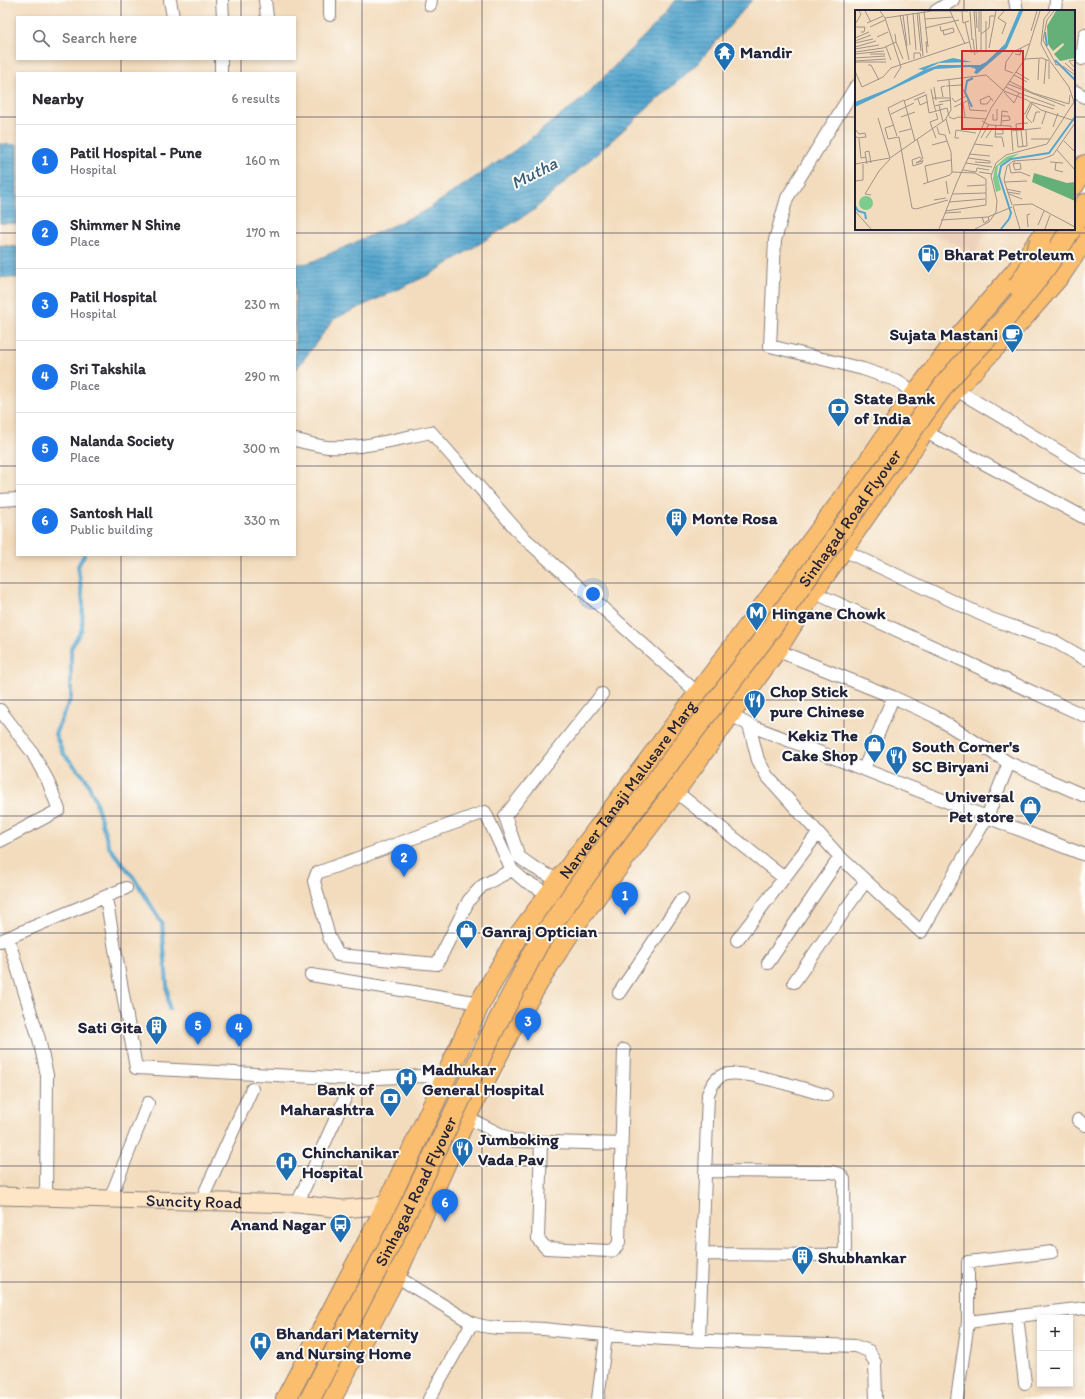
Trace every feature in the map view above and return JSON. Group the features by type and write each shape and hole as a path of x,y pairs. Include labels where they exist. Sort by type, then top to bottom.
{"main road":[{"path":"1075,183 1085,165"},
{"path":"1075,222 1085,204"},
{"name":"Sinhagad Road Flyover","path":"310,1399 410,1204 492,1033 538,944 608,844 762,641 945,384 966,359 1007,316 1040,274 1070,230"},
{"name":"Narveer Tanaji Malusare Marg","path":"286,1399 387,1205 480,1003 519,935 844,498 915,395 957,340 1044,235"},
{"name":"Sinhagad Road Flyover","path":"301,1399 390,1223 490,1010 530,940 856,494 921,401 1014,292 1028,271 1044,235"},
{"path":"331,1399 396,1275 466,1117 515,1021 553,958 576,923 675,791 776,650 813,592 924,431 956,389 1021,320 1061,274 1085,238"}],"street":[{"path":"170,0 173,16"},
{"path":"222,0 223,16"},
{"path":"265,0 267,16"},
{"path":"330,0 330,15"},
{"path":"938,10 953,0"},
{"path":"1015,0 1017,10"},
{"path":"1054,10 1056,0"},
{"path":"1082,59 1085,35"},
{"path":"221,60 221,72"},
{"path":"855,88 787,198 775,240 770,346 863,369 898,381 915,395"},
{"path":"1075,92 1085,97"},
{"path":"956,389 1085,466"},
{"path":"924,431 1085,518"},
{"path":"296,440 328,447 348,447 373,445 431,432 522,536 698,695 749,725 1085,855"},
{"path":"0,500 16,499"},
{"path":"843,550 991,619 1054,641 1085,659"},
{"path":"813,592 1085,716"},
{"path":"776,650 893,697 934,716 1009,763 1085,796"},
{"path":"554,888 533,867 520,857 505,816 602,694"},
{"path":"864,769 893,697"},
{"path":"0,710 32,752 48,781 59,810 0,842"},
{"path":"749,725 758,760 766,776 840,857 865,882 921,932 987,817 1009,763"},
{"path":"675,791 784,878"},
{"path":"512,870 482,886 469,900 437,964 338,955 329,937 314,881 317,873 485,812 512,870 525,881 554,888"},
{"path":"737,940 818,833"},
{"path":"768,963 840,857"},
{"path":"794,982 865,882"},
{"path":"46,1198 46,1075 39,1040 4,940 106,898 126,888"},
{"path":"106,898 136,1068 354,1079 423,1076 431,1077 443,1083"},
{"path":"619,992 682,899"},
{"path":"311,975 480,1003"},
{"path":"541,1142 538,1239 540,1242 546,1248 614,1250 619,1243 624,1050"},
{"path":"700,1340 708,1094 712,1084 722,1075 741,1073 826,1095"},
{"path":"201,1201 252,1089"},
{"path":"297,1204 346,1096"},
{"path":"110,1199 148,1103"},
{"path":"466,1117 514,1141 621,1144"},
{"path":"703,1254 841,1254 845,1250 844,1179 840,1174 832,1172 706,1171"},
{"name":"Suncity Road","path":"0,1196 297,1204 343,1209 387,1205"},
{"path":"387,1205 420,1220"},
{"path":"957,1399 968,1322 968,1262 1052,1252"},
{"path":"360,1258 396,1275 472,1323 485,1328 536,1328 606,1336 855,1346 869,1351 875,1363 876,1399"},
{"path":"1058,1315 1085,1308"},
{"path":"968,1322 1017,1316 1037,1316"},
{"path":"1017,1316 1025,1383"},
{"path":"429,1399 472,1323"},
{"path":"598,1399 606,1336"}],"shaded area":[{"path":"920,230 987,230 976,252"}],"water":[{"name":"Mutha","path":"675,0 752,0 697,64 535,209 431,274 334,319 296,370 296,264 309,263 425,211 514,151 581,100 657,23"},
{"path":"0,144 16,145 16,224 0,223"},
{"path":"0,245 16,247 16,278 0,277"}],"waterway":[{"path":"83,556 78,566 83,603 82,629 71,648 71,698 55,734 63,753 86,779 95,799 109,847 134,878 162,923 169,1009"}],"place":[{"name":"Mandir","path":"725,72"},
{"name":"Bharat Petroleum","path":"928,274"},
{"name":"Sujata Mastani","path":"1013,354"},
{"name":"State Bank of India","path":"839,428"},
{"name":"Monte Rosa","path":"676,538"},
{"name":"Hingane Chowk","path":"757,632"},
{"name":"Chop Stick pure Chinese","path":"754,720"},
{"name":"Kekiz The Cake Shop","path":"874,764"},
{"name":"South Corner's SC Biryani","path":"897,776"},
{"name":"Universal Pet store","path":"1030,826"},
{"name":"Shimmer N Shine","path":"404,877"},
{"name":"Patil Hospital - Pune","path":"625,915"},
{"name":"Ganraj Optician","path":"466,950"},
{"name":"Patil Hospital","path":"528,1041"},
{"name":"Nalanda Society","path":"198,1045"},
{"name":"Sati Gita","path":"157,1046"},
{"name":"Sri Takshila","path":"239,1047"},
{"name":"Madhukar General Hospital","path":"407,1098"},
{"name":"Bank of Maharashtra","path":"390,1118"},
{"name":"Jumboking Vada Pav","path":"462,1168"},
{"name":"Chinchanikar Hospital","path":"287,1182"},
{"name":"Santosh Hall","path":"445,1222"},
{"name":"Anand Nagar","path":"341,1244"},
{"name":"Shubhankar","path":"803,1276"},
{"name":"Bhandari Maternity and Nursing Home","path":"260,1362"}]}
